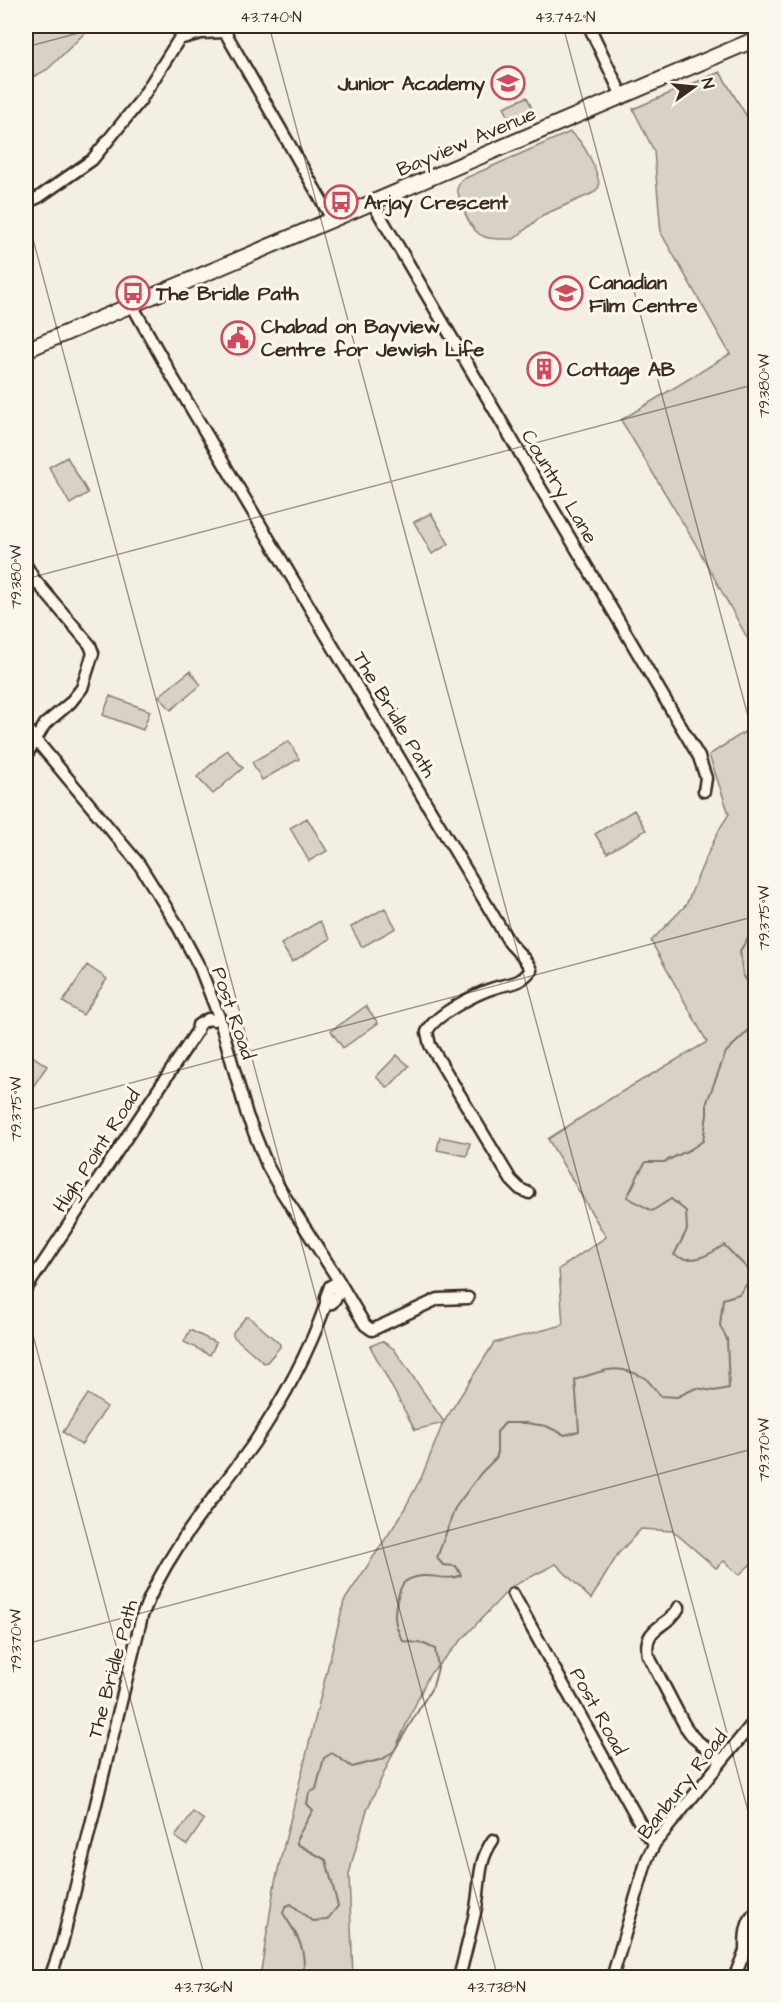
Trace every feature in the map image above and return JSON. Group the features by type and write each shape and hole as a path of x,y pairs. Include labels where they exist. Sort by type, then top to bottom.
{"main road":[{"name":"Bayview Avenue","path":"26,350 756,39"}],"street":[{"path":"26,203 39,197 92,160 140,101 180,39 182,26"},
{"path":"589,26 622,96"},
{"path":"180,39 226,29 333,219"},
{"name":"Country Lane","path":"372,202 699,757 706,778 704,791"},
{"name":"The Bridle Path","path":"132,305 173,378 509,942 518,953 526,958 531,970 524,979 473,997 433,1021 427,1032 430,1045 512,1180 520,1189 529,1193"},
{"path":"26,565 34,579 86,640 93,653 82,688 70,703 45,724 26,756"},
{"name":"Post Road","path":"26,728 138,864 176,923 200,968 247,1115 267,1165 279,1189 365,1325 372,1330 438,1299 468,1298"},
{"name":"High Point Road","path":"26,1289 197,1031 198,1025 208,1018 216,1019"},
{"name":"The Bridle Path","path":"50,1977 62,1944 139,1626 150,1595 169,1560 276,1410 295,1377 326,1304 332,1303 338,1295 339,1281"},
{"name":"Post Road","path":"513,1594 646,1834 655,1843"},
{"path":"680,1607 671,1618 648,1637 646,1647 685,1726 693,1737 720,1760"},
{"name":"Banbury Road","path":"612,1977 647,1859 655,1843 720,1760 754,1725"},
{"path":"459,1977 476,1905 481,1863 493,1840"},
{"path":"734,1977 745,1951 747,1925 750,1917 756,1912"},
{"path":"745,1951 756,1940"}],"shaded area":[{"path":"26,26 92,26 48,69 26,81"},
{"path":"720,72 755,130 755,652 695,543 621,420 730,354 661,233 654,151 633,109"},
{"path":"527,97 534,113 516,121 514,116 509,118 504,107"},
{"path":"570,132 589,156 599,187 593,193 543,215 514,239 488,238 474,230 466,217 457,189 461,180"},
{"path":"67,457 88,493 70,504 49,467"},
{"path":"431,513 449,544 432,554 414,522"},
{"path":"190,671 201,685 171,710 159,696"},
{"path":"110,696 150,711 143,730 103,715"},
{"path":"755,725 755,1560 739,1575 724,1561 716,1568 673,1531 641,1529 618,1554 591,1599 556,1564 511,1587 429,1675 367,1810 349,1875 353,1977 260,1977 275,1882 344,1601 400,1517 422,1476 443,1423 415,1430 370,1346 382,1341 394,1349 444,1422 494,1343 563,1325 559,1269 606,1237 548,1139 613,1097 707,1042 651,941 686,905 720,828 729,814 709,755"},
{"path":"289,741 299,759 262,780 252,762"},
{"path":"227,750 243,768 213,794 197,777"},
{"path":"634,810 646,830 607,853 595,834"},
{"path":"307,818 327,851 309,861 290,828"},
{"path":"385,908 396,928 362,947 351,927"},
{"path":"320,921 330,939 292,962 281,944"},
{"path":"87,965 107,979 83,1015 63,1002"},
{"path":"366,1006 378,1023 343,1048 331,1031"},
{"path":"28,1053 47,1066 26,1097 26,1057"},
{"path":"397,1055 409,1066 388,1088 376,1077"},
{"path":"440,1137 470,1143 467,1156 437,1150"},
{"path":"246,1317 249,1317 280,1344 267,1362 264,1363 233,1336 233,1332"},
{"path":"190,1330 216,1343 210,1355 184,1342"},
{"path":"88,1394 107,1407 81,1445 63,1432"},
{"path":"193,1812 204,1820 187,1845 175,1837"}],"waterway":[{"path":"756,924 740,951 743,975 756,994"},
{"path":"303,1978 304,1959 300,1943 283,1913 285,1907 291,1904 312,1921 327,1920 338,1906 326,1860 297,1844 297,1838 313,1810 307,1804 309,1793 316,1789 324,1758 332,1753 352,1767 383,1759 394,1751 433,1686 438,1668 435,1649 424,1644 403,1641 396,1621 397,1600 402,1585 407,1580 422,1576 451,1578 461,1575 456,1566 443,1565 437,1558 455,1508 481,1473 497,1457 497,1432 505,1423 546,1426 565,1435 579,1431 575,1380 602,1371 618,1369 635,1373 645,1378 661,1396 677,1397 696,1388 714,1391 729,1388 727,1339 720,1326 723,1299 739,1294 754,1275 724,1245 700,1258 687,1259 674,1255 687,1230 686,1211 671,1199 652,1211 627,1197 646,1162 664,1162 703,1141 707,1102 726,1052 747,1032 756,1016"}],"place":[{"name":"Junior Academy","path":"508,83"},
{"name":"Arjay Crescent","path":"341,202"},
{"name":"The Bridle Path","path":"133,293"},
{"name":"Canadian Film Centre","path":"566,293"},
{"name":"Chabad on Bayview Centre for Jewish Life","path":"238,338"},
{"name":"Cottage AB","path":"544,369"}]}
